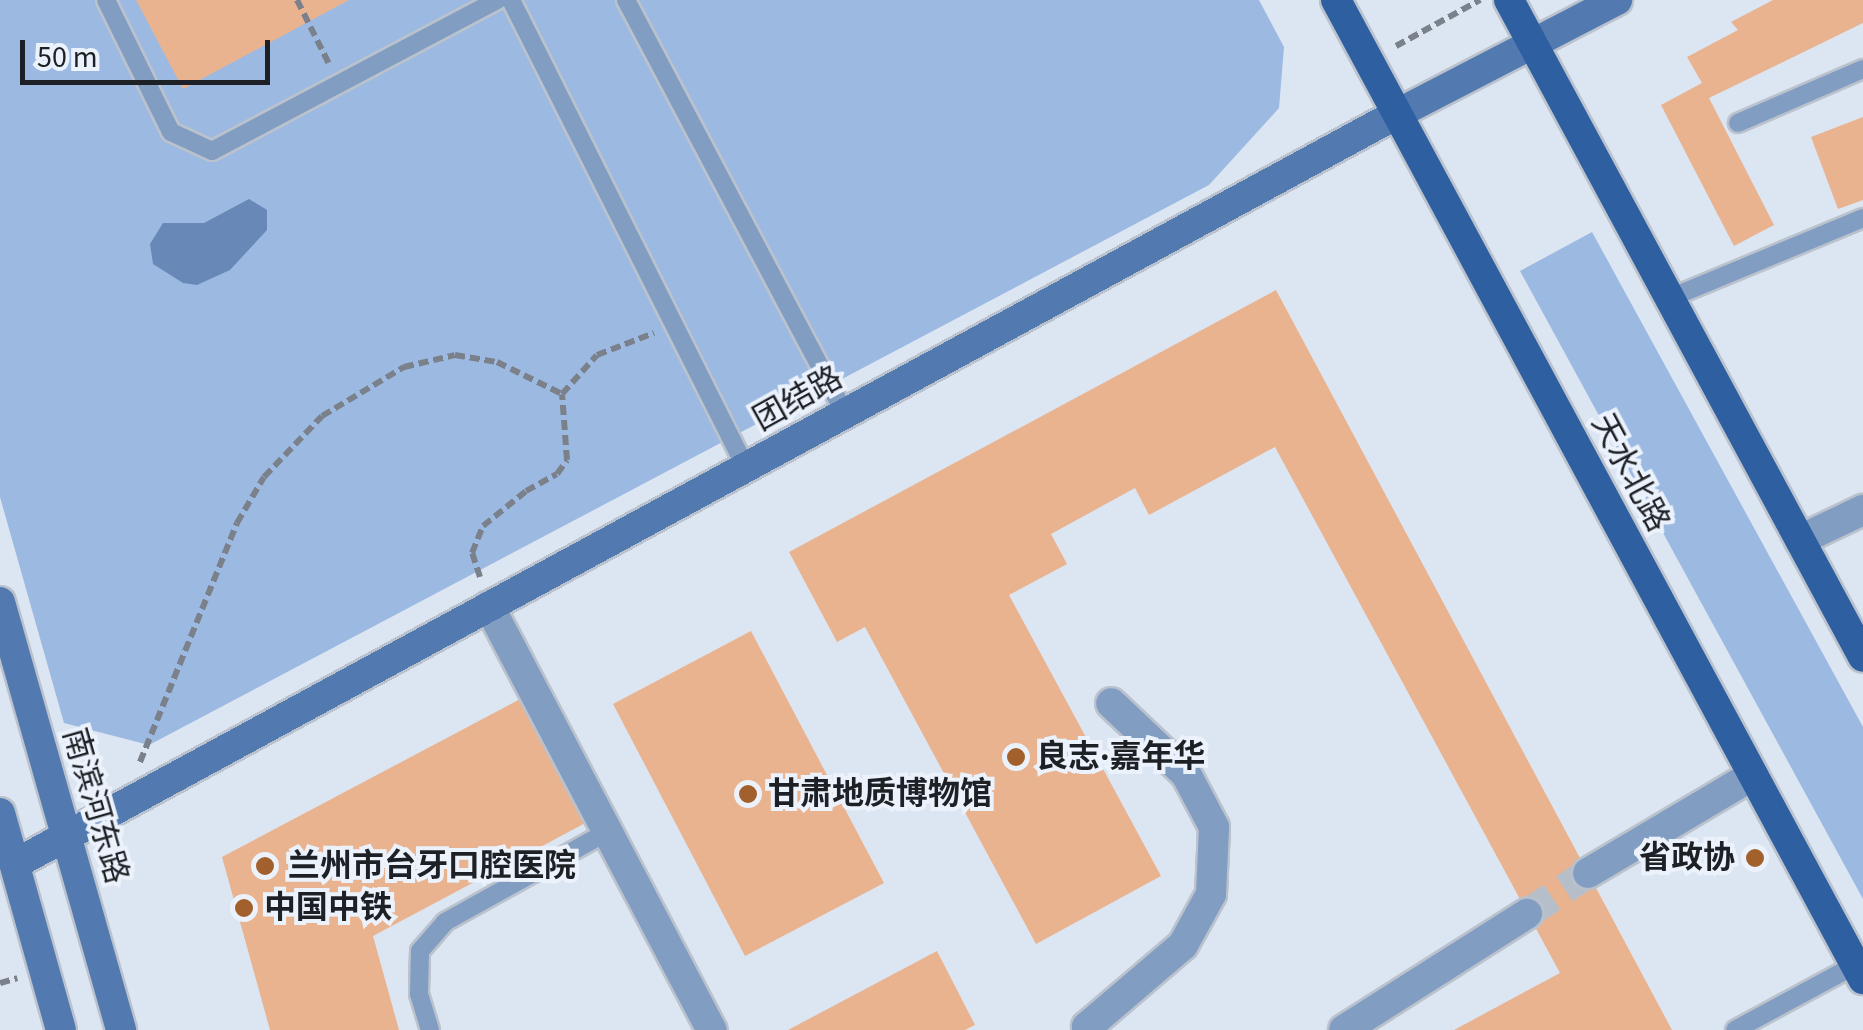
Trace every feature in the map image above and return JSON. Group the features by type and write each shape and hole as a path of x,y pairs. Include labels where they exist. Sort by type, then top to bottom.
{"main road":[{"name":"天水北路","path":"1336,0 1859,972"},
{"path":"1509,0 1863,657"}],"street":[{"name":"团结路","path":"15,864 1397,114 1618,0"},
{"path":"1800,540 1863,510"},
{"name":"南滨河东路","path":"0,602 121,1030"},
{"path":"489,606 712,1030"},
{"path":"1092,1030 1087,1027 1182,945 1211,894 1214,827 1186,774 1111,703"},
{"path":"1588,873 1753,774"},
{"path":"0,813 61,1030"},
{"path":"1344,1030 1528,914"}],"lane":[{"path":"106,0 170,132 212,151 496,0"},
{"path":"511,0 746,468"},
{"path":"626,0 845,414"},
{"path":"1738,123 1863,70"},
{"path":"1670,298 1863,218"},
{"path":"430,1030 420,994 420,952 445,922 607,832"},
{"path":"1735,1030 1859,972"}],"path":[{"path":"297,0 340,83"},
{"path":"1369,61 1480,0"},
{"path":"489,606 472,553 483,526 526,491 557,474 567,460 562,394 596,355 673,326"},
{"path":"123,805 236,523 264,477 322,416 404,367 455,355 497,362 562,394"}],"shaded area":[{"path":"0,0 1259,0 1284,47 1279,108 1209,185 149,745 64,723 0,497"},
{"path":"249,199 267,210 267,230 230,270 197,285 183,283 153,264 150,244 163,223 204,223"},
{"path":"1592,232 1863,727 1863,899 1520,271"}],"building":[{"path":"136,0 349,0 183,89"},
{"path":"1773,0 1863,0 1863,23 1709,98 1774,225 1734,246 1661,105 1702,83 1687,57 1738,30 1731,22"},
{"path":"1863,117 1863,200 1838,209 1811,137"},
{"name":"良志·嘉年华","path":"1276,290 1672,1030 1454,1030 1560,973 1275,447 1149,515 1135,488 1051,534 1067,564 1009,595 1161,876 1036,944 865,627 837,642 789,552"},
{"name":"甘肃地质博物馆","path":"751,631 884,883 745,956 613,704"},
{"path":"524,697 589,821 373,936 399,1030 270,1030 222,857"},
{"path":"937,951 975,1025 965,1030 788,1030"}],"tunnel":[{"path":"1527,914 1588,873"}],"place":[{"name":"良志·嘉年华","path":"1016,757"},
{"name":"甘肃地质博物馆","path":"748,794"},
{"name":"省政协","path":"1755,858"},
{"name":"兰州市台牙口腔医院","path":"265,866"},
{"name":"中国中铁","path":"244,908"}]}
